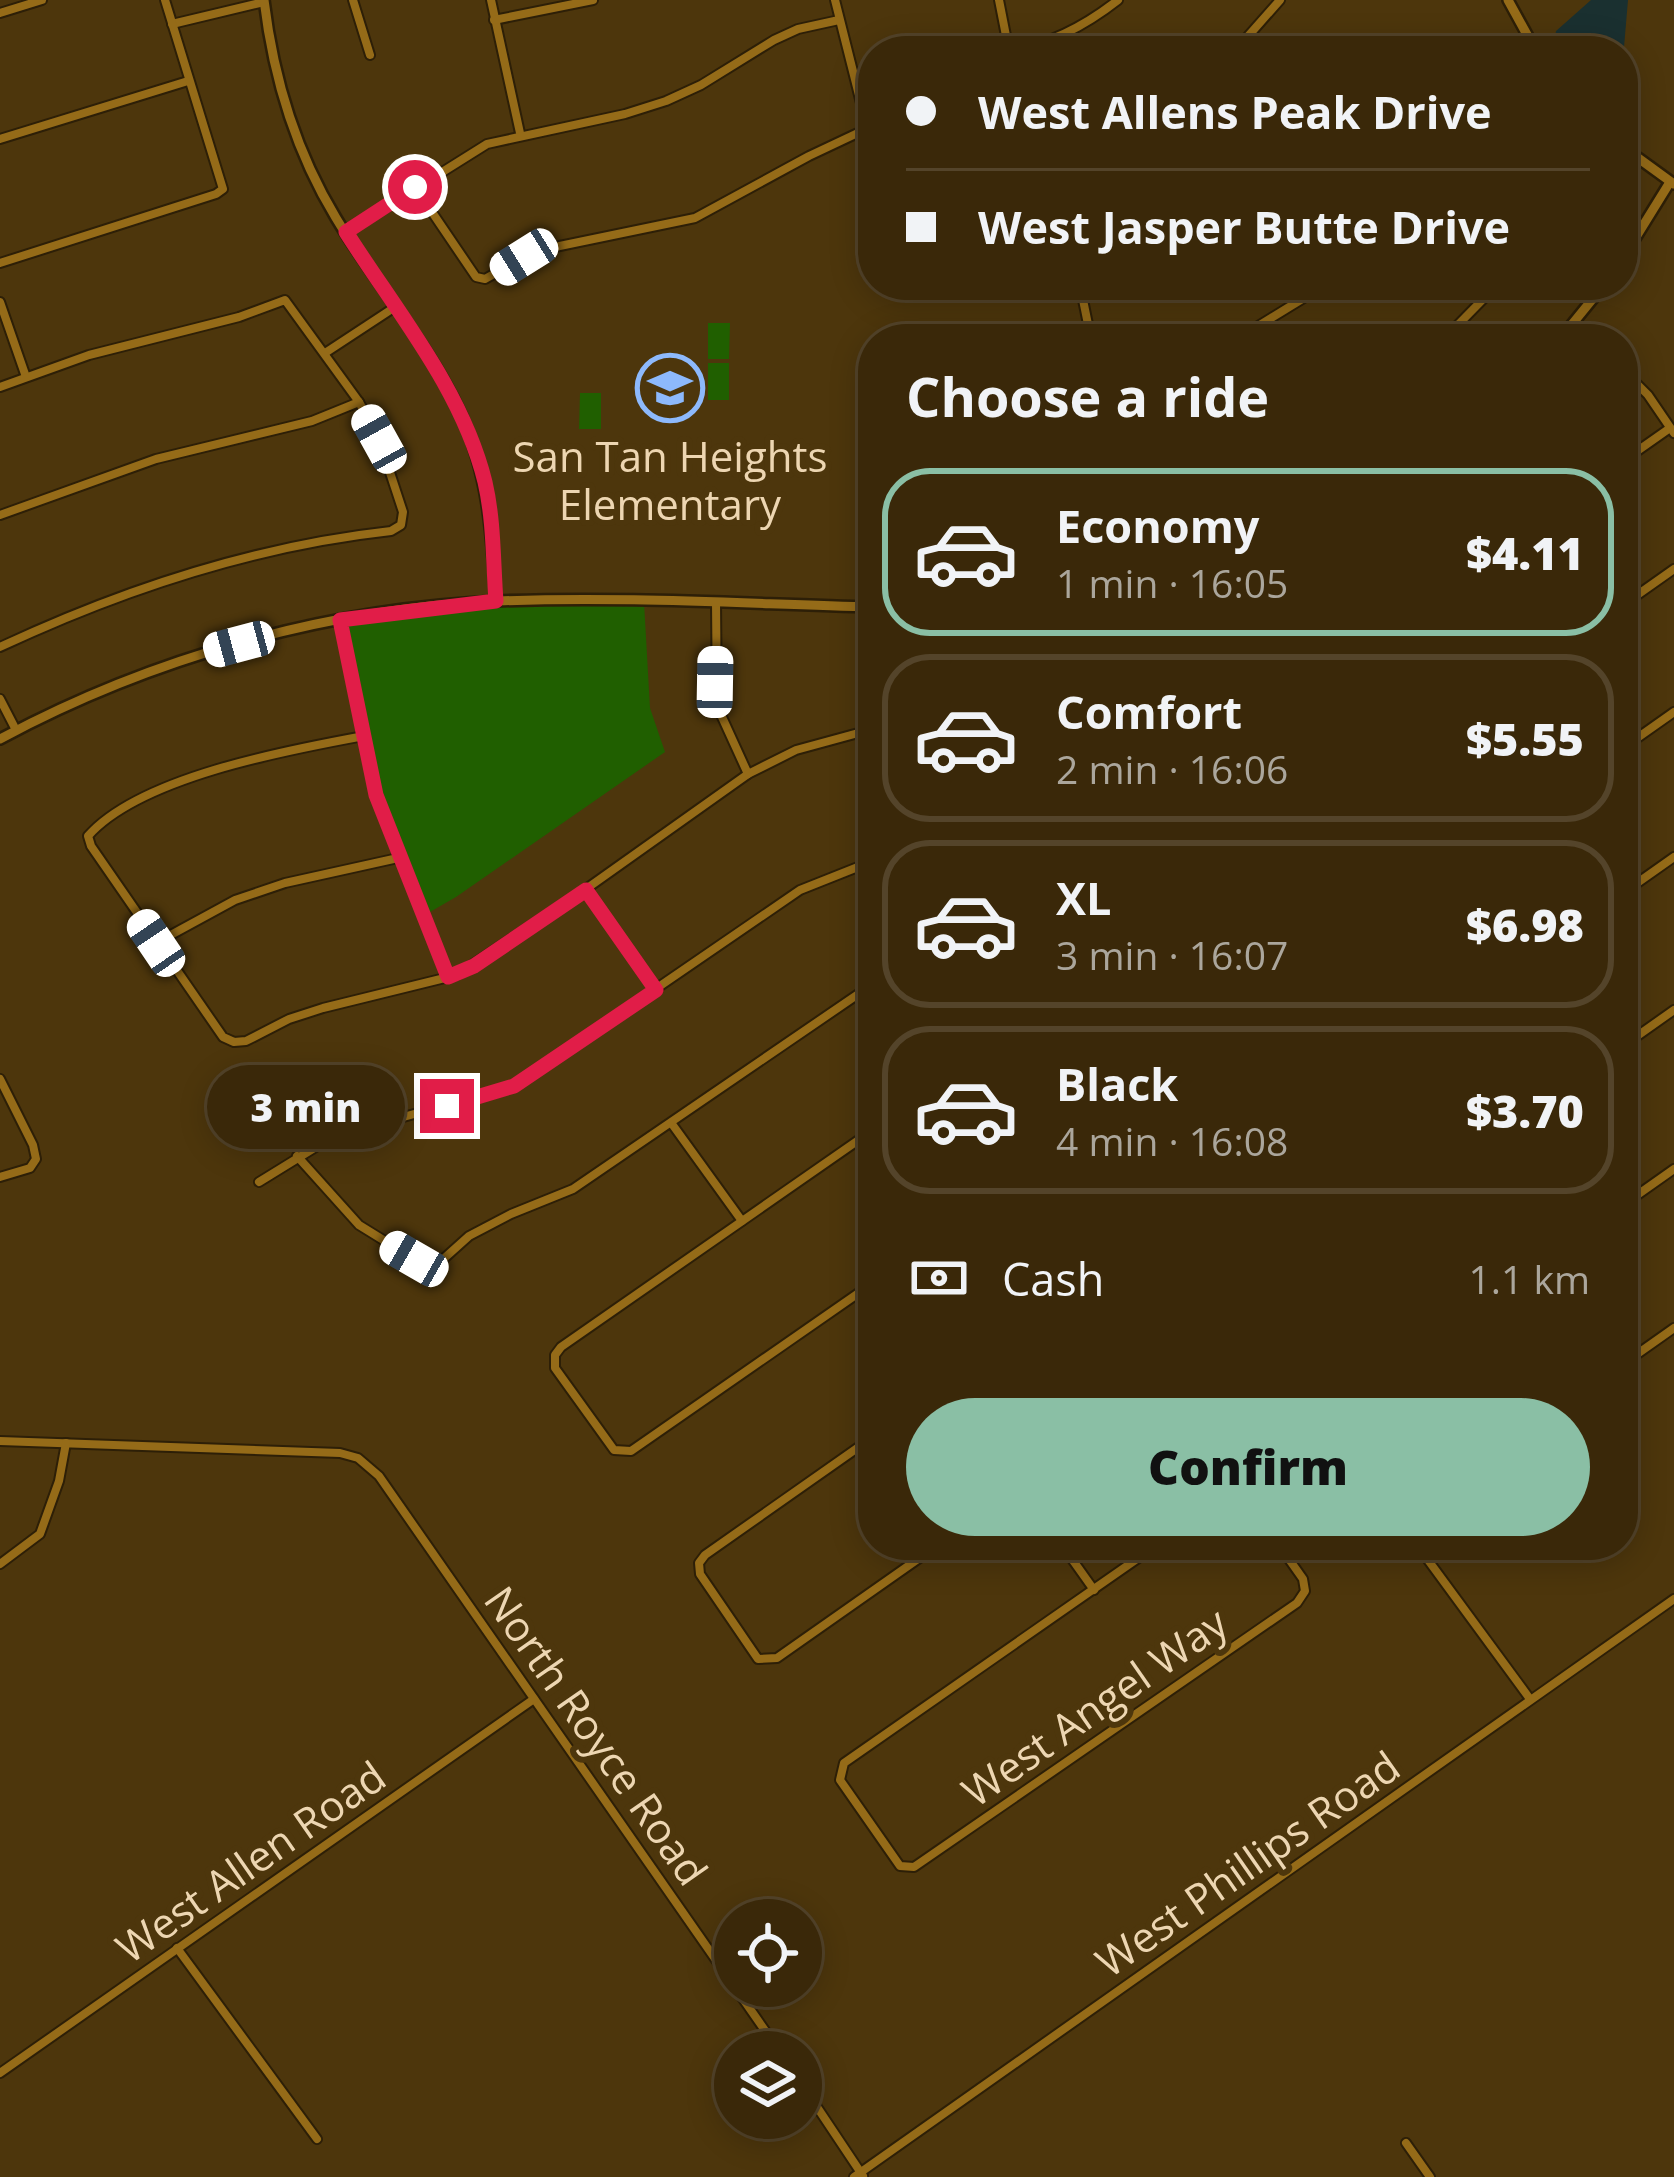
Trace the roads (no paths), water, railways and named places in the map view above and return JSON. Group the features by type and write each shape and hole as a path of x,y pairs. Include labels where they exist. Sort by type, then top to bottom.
{"street":[{"path":"0,13 42,0"},
{"path":"0,262 223,189 165,0"},
{"path":"353,0 370,55"},
{"path":"491,0 520,133"},
{"path":"494,20 592,0"},
{"path":"836,0 858,92"},
{"path":"999,0 1006,36"},
{"path":"1059,36 1118,0"},
{"path":"1251,34 1280,0"},
{"path":"1508,0 1527,36"},
{"path":"172,24 264,1 282,93 317,184 441,377 473,445 491,518 496,601"},
{"path":"346,232 487,144 666,101 774,40 839,20"},
{"path":"0,139 188,82"},
{"path":"415,187 476,277 485,279 550,248 694,218 858,133"},
{"path":"1638,158 1672,183 1638,235"},
{"path":"0,387 108,349 239,317 285,300 358,402 388,464 403,512 401,524 391,532 260,554 182,574 0,647"},
{"path":"1261,324 1301,300"},
{"path":"1459,324 1482,300"},
{"path":"1572,324 1592,300"},
{"path":"0,302 26,377"},
{"path":"326,353 394,307"},
{"path":"1638,385 1672,430 1638,452"},
{"path":"0,515 156,459 312,422 358,402"},
{"path":"1638,594 1674,568"},
{"path":"0,739 73,702 199,655 340,620 496,601 858,607"},
{"path":"716,603 717,706 748,774"},
{"path":"340,620 376,795 448,977"},
{"path":"0,699 16,730"},
{"path":"1638,737 1674,712"},
{"path":"364,736 201,774 119,812 88,836 156,943 223,1036 235,1042 323,1008 448,977 474,966 748,774 796,750 858,733"},
{"path":"1638,882 1674,857"},
{"path":"156,943 235,900 398,858"},
{"path":"259,1182 297,1156 347,1132 514,1086 800,890 858,867"},
{"path":"586,890 656,990"},
{"path":"297,1156 359,1225 428,1264 440,1262 469,1236 573,1189 858,994"},
{"path":"1638,1035 1674,1010"},
{"path":"0,1079 36,1159 30,1168 0,1177"},
{"path":"672,1124 742,1221"},
{"path":"858,1140 561,1347 555,1368 621,1454 858,1293"},
{"path":"1638,1194 1674,1168"},
{"path":"1638,1353 1674,1328"},
{"path":"0,1441 66,1443 55,1497 40,1534 0,1564"},
{"name":"North Royce Road","path":"66,1443 340,1453 358,1458 379,1476 765,2031"},
{"path":"858,1448 705,1555 700,1574 758,1659 766,1661 777,1658 917,1560"},
{"path":"1073,1560 1094,1590 1136,1560"},
{"name":"West Angel Way","path":"1094,1590 844,1763 840,1780 901,1866 914,1867 1297,1603 1305,1591 1289,1560"},
{"path":"1429,1560 1530,1699"},
{"name":"West Phillips Road","path":"860,2176 1674,1599"},
{"name":"West Allen Road","path":"0,2073 535,1699"},
{"path":"177,1948 317,2139"},
{"path":"822,2116 860,2176"},
{"path":"1406,2143 1430,2177"}],"water":[{"path":"1591,0 1628,0 1625,36 1555,36"}],"place":[{"name":"San Tan Heights Elementary","path":"670,388"}]}
